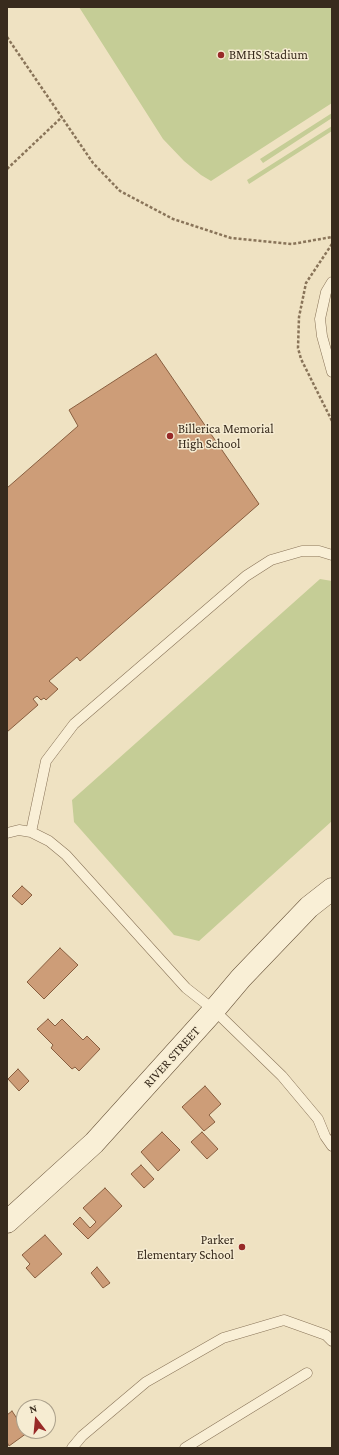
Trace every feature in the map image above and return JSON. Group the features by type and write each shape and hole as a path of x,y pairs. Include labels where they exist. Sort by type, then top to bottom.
{"main road":[{"name":"RIVER STREET","path":"7,1222 94,1143 241,978 309,907 332,888"}],"lane":[{"path":"332,282 326,292 320,319 322,336 332,372"},
{"path":"31,832 46,761 74,724 246,576 270,560 302,550 319,551 332,555"},
{"path":"7,833 19,830 31,832 49,841 66,855 186,988 214,1010 282,1076 318,1119 325,1136 332,1146"},
{"path":"72,1448 82,1436 146,1382 223,1338 284,1320 326,1335 332,1341"},
{"path":"185,1448 307,1373"}],"path":[{"path":"7,37 93,163 120,191 173,219 232,238 292,244 332,237"},
{"path":"7,169 62,118"},
{"path":"301,359 332,420"}],"green space":[{"name":"BMHS Stadium","path":"79,7 332,7 332,103 211,181 184,161 163,139"},
{"path":"332,113 332,118 263,163 260,159"},
{"path":"332,126 332,131 249,184 247,180"},
{"path":"320,579 332,581 332,821 199,941 174,935 74,822 72,800"}],"building":[{"name":"Billerica Memorial High School","path":"156,354 259,504 80,661 77,657 49,681 58,689 46,700 44,698 41,700 37,696 33,699 38,705 7,732 7,488 78,426 69,410"},
{"path":"22,886 32,895 22,905 12,896"},
{"path":"60,948 78,965 44,999 27,982"},
{"path":"48,1019 55,1026 62,1019 83,1040 87,1036 100,1049 79,1071 75,1067 72,1069 51,1048 53,1045 37,1029"},
{"path":"18,1069 29,1081 19,1091 8,1079"},
{"path":"205,1086 221,1104 209,1115 215,1122 204,1131 182,1107"},
{"path":"162,1132 180,1150 158,1171 141,1152"},
{"path":"202,1132 218,1149 207,1159 191,1142"},
{"path":"141,1165 154,1179 144,1188 131,1174"},
{"path":"105,1188 122,1206 88,1239 73,1224 80,1217 90,1228 96,1222 83,1208"},
{"path":"45,1235 62,1254 35,1278 26,1268 30,1264 22,1255"},
{"path":"97,1267 110,1283 103,1288 91,1273"},
{"path":"12,1411 16,1417 16,1439 19,1439 9,1446 7,1442 7,1415"}],"place":[{"name":"BMHS Stadium","path":"221,55"},
{"name":"Billerica Memorial High School","path":"170,436"},
{"name":"Parker Elementary School","path":"242,1247"}]}
